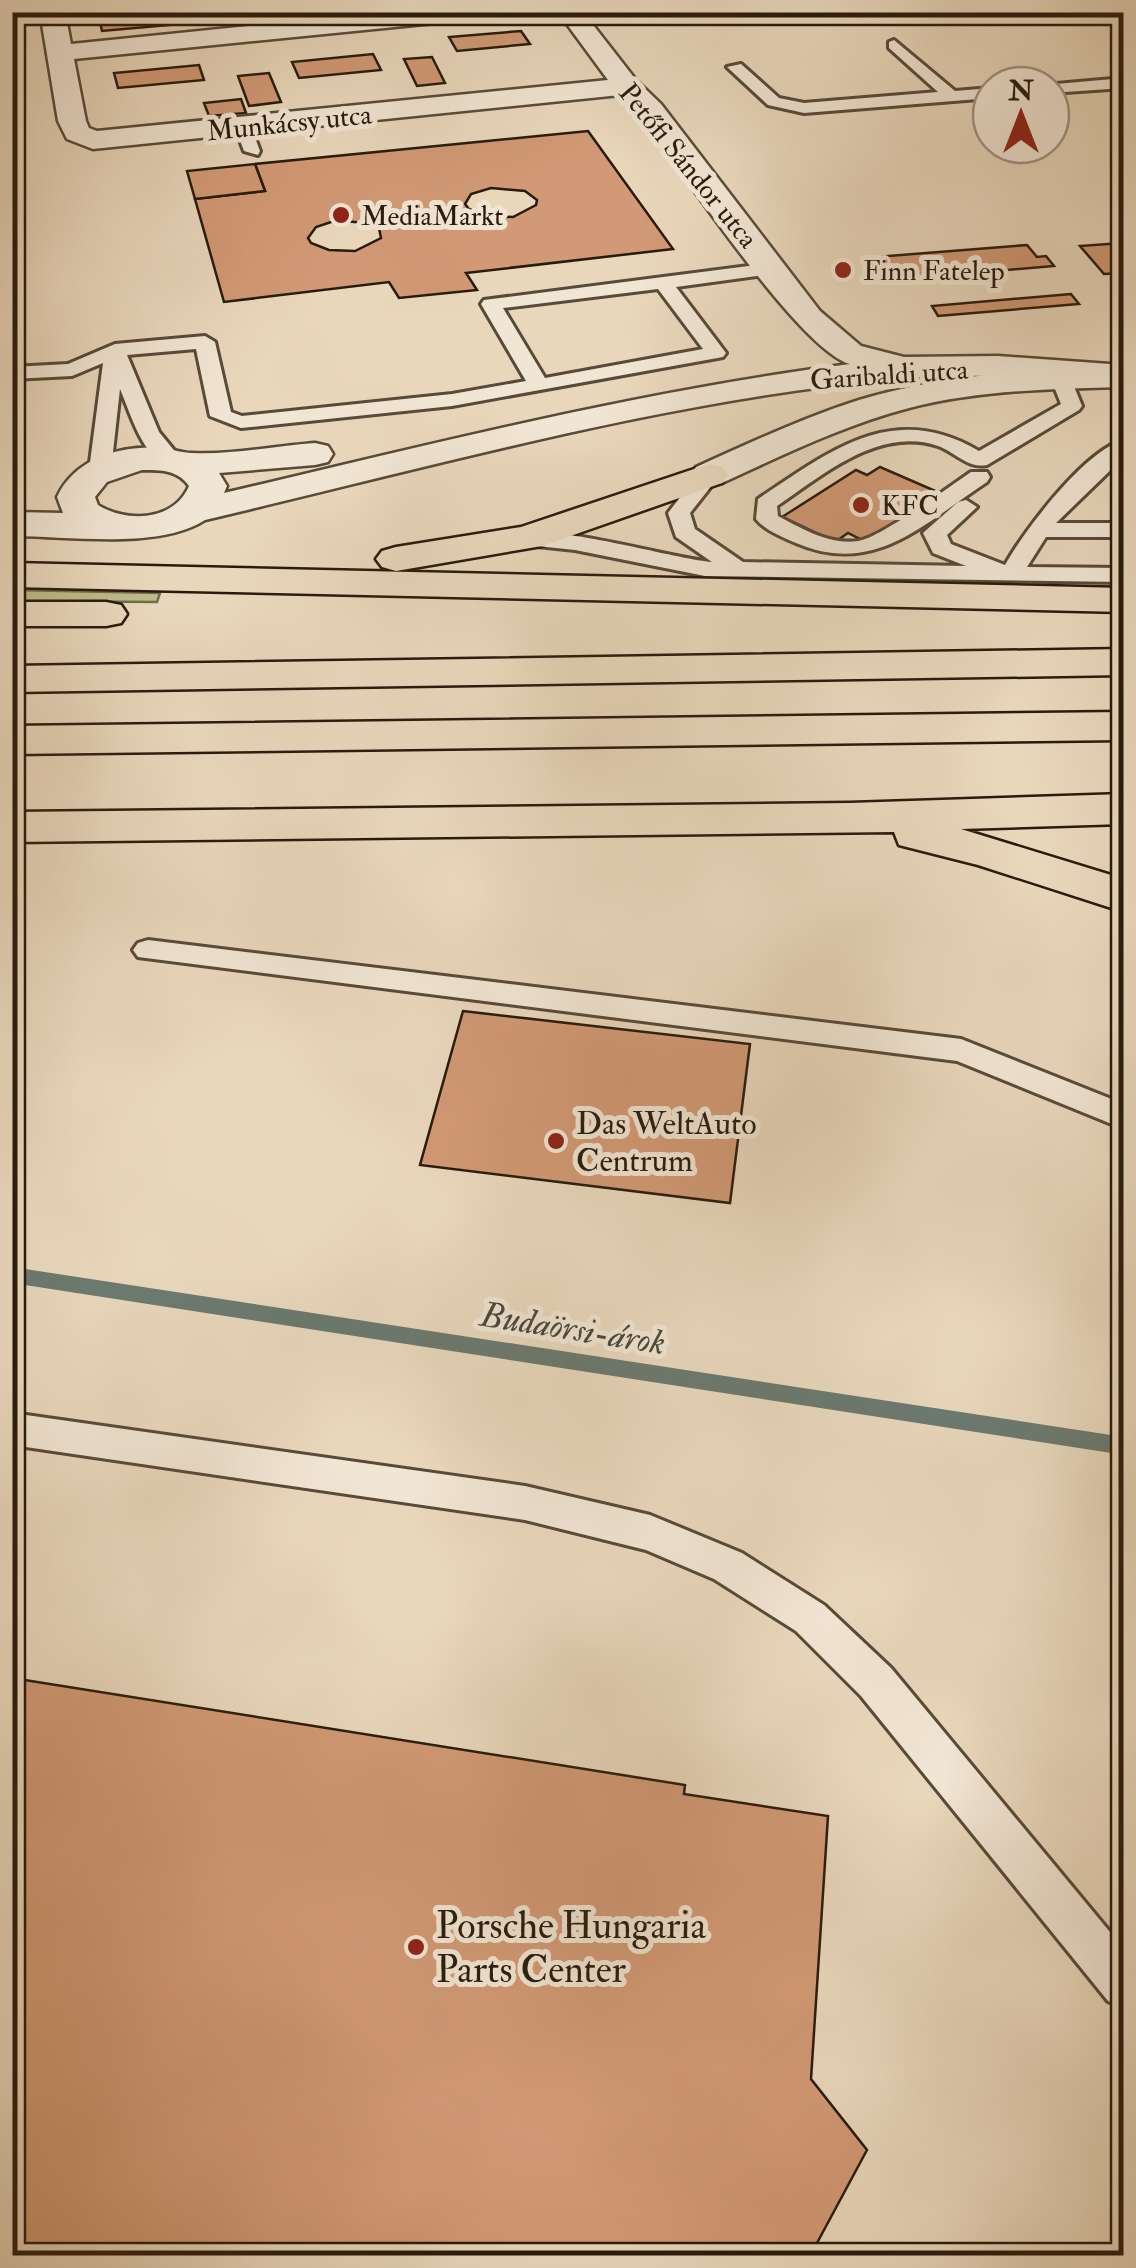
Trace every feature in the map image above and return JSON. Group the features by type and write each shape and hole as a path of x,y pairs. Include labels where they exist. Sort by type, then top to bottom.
{"highway":[{"path":"64,576 352,564 528,538 709,475"},
{"path":"12,575 1124,602"},
{"path":"12,614 847,612 1124,602"},
{"path":"12,679 1124,662"},
{"path":"12,740 1124,726"},
{"path":"12,827 850,818 1124,809"},
{"path":"850,818 990,852 1124,896"}],"street":[{"name":"Munkácsy utca","path":"52,12 77,133 93,140 247,139 626,86"},
{"path":"60,53 466,12"},
{"name":"Petőfi Sándor utca","path":"570,12 626,86 651,110 808,318 848,353 906,368"},
{"path":"767,384 803,358 811,342 808,318"},
{"name":"Garibaldi utca","path":"108,524 142,526 556,426 767,384 906,368 1016,367 1124,376"},
{"name":"Garibaldi utca","path":"709,475 825,424 894,401 960,387 1124,376"},
{"name":"Garibaldi utca","path":"656,407 771,404 814,414 825,424"},
{"name":"Garibaldi utca","path":"95,473 127,461 179,462 404,447 556,426"},
{"path":"179,462 198,470 208,486 206,495 190,512"},
{"path":"12,493 95,473"},
{"path":"95,473 78,490 77,504 88,516 108,524"},
{"path":"12,524 108,524"}],"lane":[{"path":"894,44 951,96"},
{"path":"736,67 774,102 787,106 971,94"},
{"path":"1071,86 1124,82"},
{"path":"539,384 490,304 771,269"},
{"path":"12,373 72,370 115,350 205,342 221,416 241,422 435,402 716,354 663,283"},
{"path":"115,350 150,434 179,462"},
{"path":"95,473 115,350"},
{"path":"1011,575 941,548 935,533 980,495 983,484 979,468 928,432 890,432 856,448 766,504 767,519 836,550 873,546 979,468 1072,406 1061,379"},
{"path":"1011,575 1038,530 1096,467 1124,446"},
{"path":"709,475 679,514 684,532 740,571"},
{"path":"1038,530 1124,530"},
{"path":"528,538 576,542 666,564 740,571 1124,574"},
{"path":"148,950 961,1050 1124,1117"},
{"path":"12,1428 525,1503 650,1533 728,1566 810,1618 876,1682 1124,1985"}],"shaded area":[{"path":"13,590 160,593 157,602 13,601"}],"building":[{"path":"223,12 285,12 287,19 227,24"},
{"path":"166,13 170,25 102,31 99,18"},
{"path":"521,31 530,44 457,51 449,37"},
{"path":"373,54 381,70 299,78 292,62"},
{"path":"432,57 445,83 417,86 404,59"},
{"path":"199,65 204,80 118,88 114,73"},
{"path":"269,73 281,102 249,106 238,76"},
{"path":"241,99 246,113 209,116 204,103"},
{"name":"MediaMarkt","path":"588,131 673,249 466,273 477,290 399,298 389,282 224,302 195,199 265,191 255,164","holes":["491,188 525,191 537,200 536,205 513,217 487,216 465,204 471,194","337,220 372,224 379,228 381,238 355,251 329,250 311,243 308,238 316,227"]},
{"path":"255,164 265,191 195,199 187,171"},
{"path":"1121,243 1124,273 1104,274 1080,246"},
{"path":"1027,245 1037,257 1046,256 1054,266 878,281 863,258"},
{"path":"1071,294 1079,304 938,316 932,306"},
{"name":"KFC","path":"880,467 940,493 866,542 848,533 835,542 782,517 856,470 867,475"},
{"path":"463,1011 750,1044 730,1203 420,1165"},
{"name":"Porsche Hungaria Parts Center","path":"12,1678 685,1785 684,1794 828,1816 811,2079 867,2150 810,2256 12,2256"}],"waterway":[{"name":"Budaörsi-árok","path":"12,1275 1124,1446"}],"place":[{"name":"MediaMarkt","path":"341,215"},
{"name":"Finn Fatelep","path":"843,270"},
{"name":"KFC","path":"861,505"},
{"name":"Das WeltAuto Centrum","path":"556,1141"},
{"name":"Porsche Hungaria Parts Center","path":"416,1947"}]}
